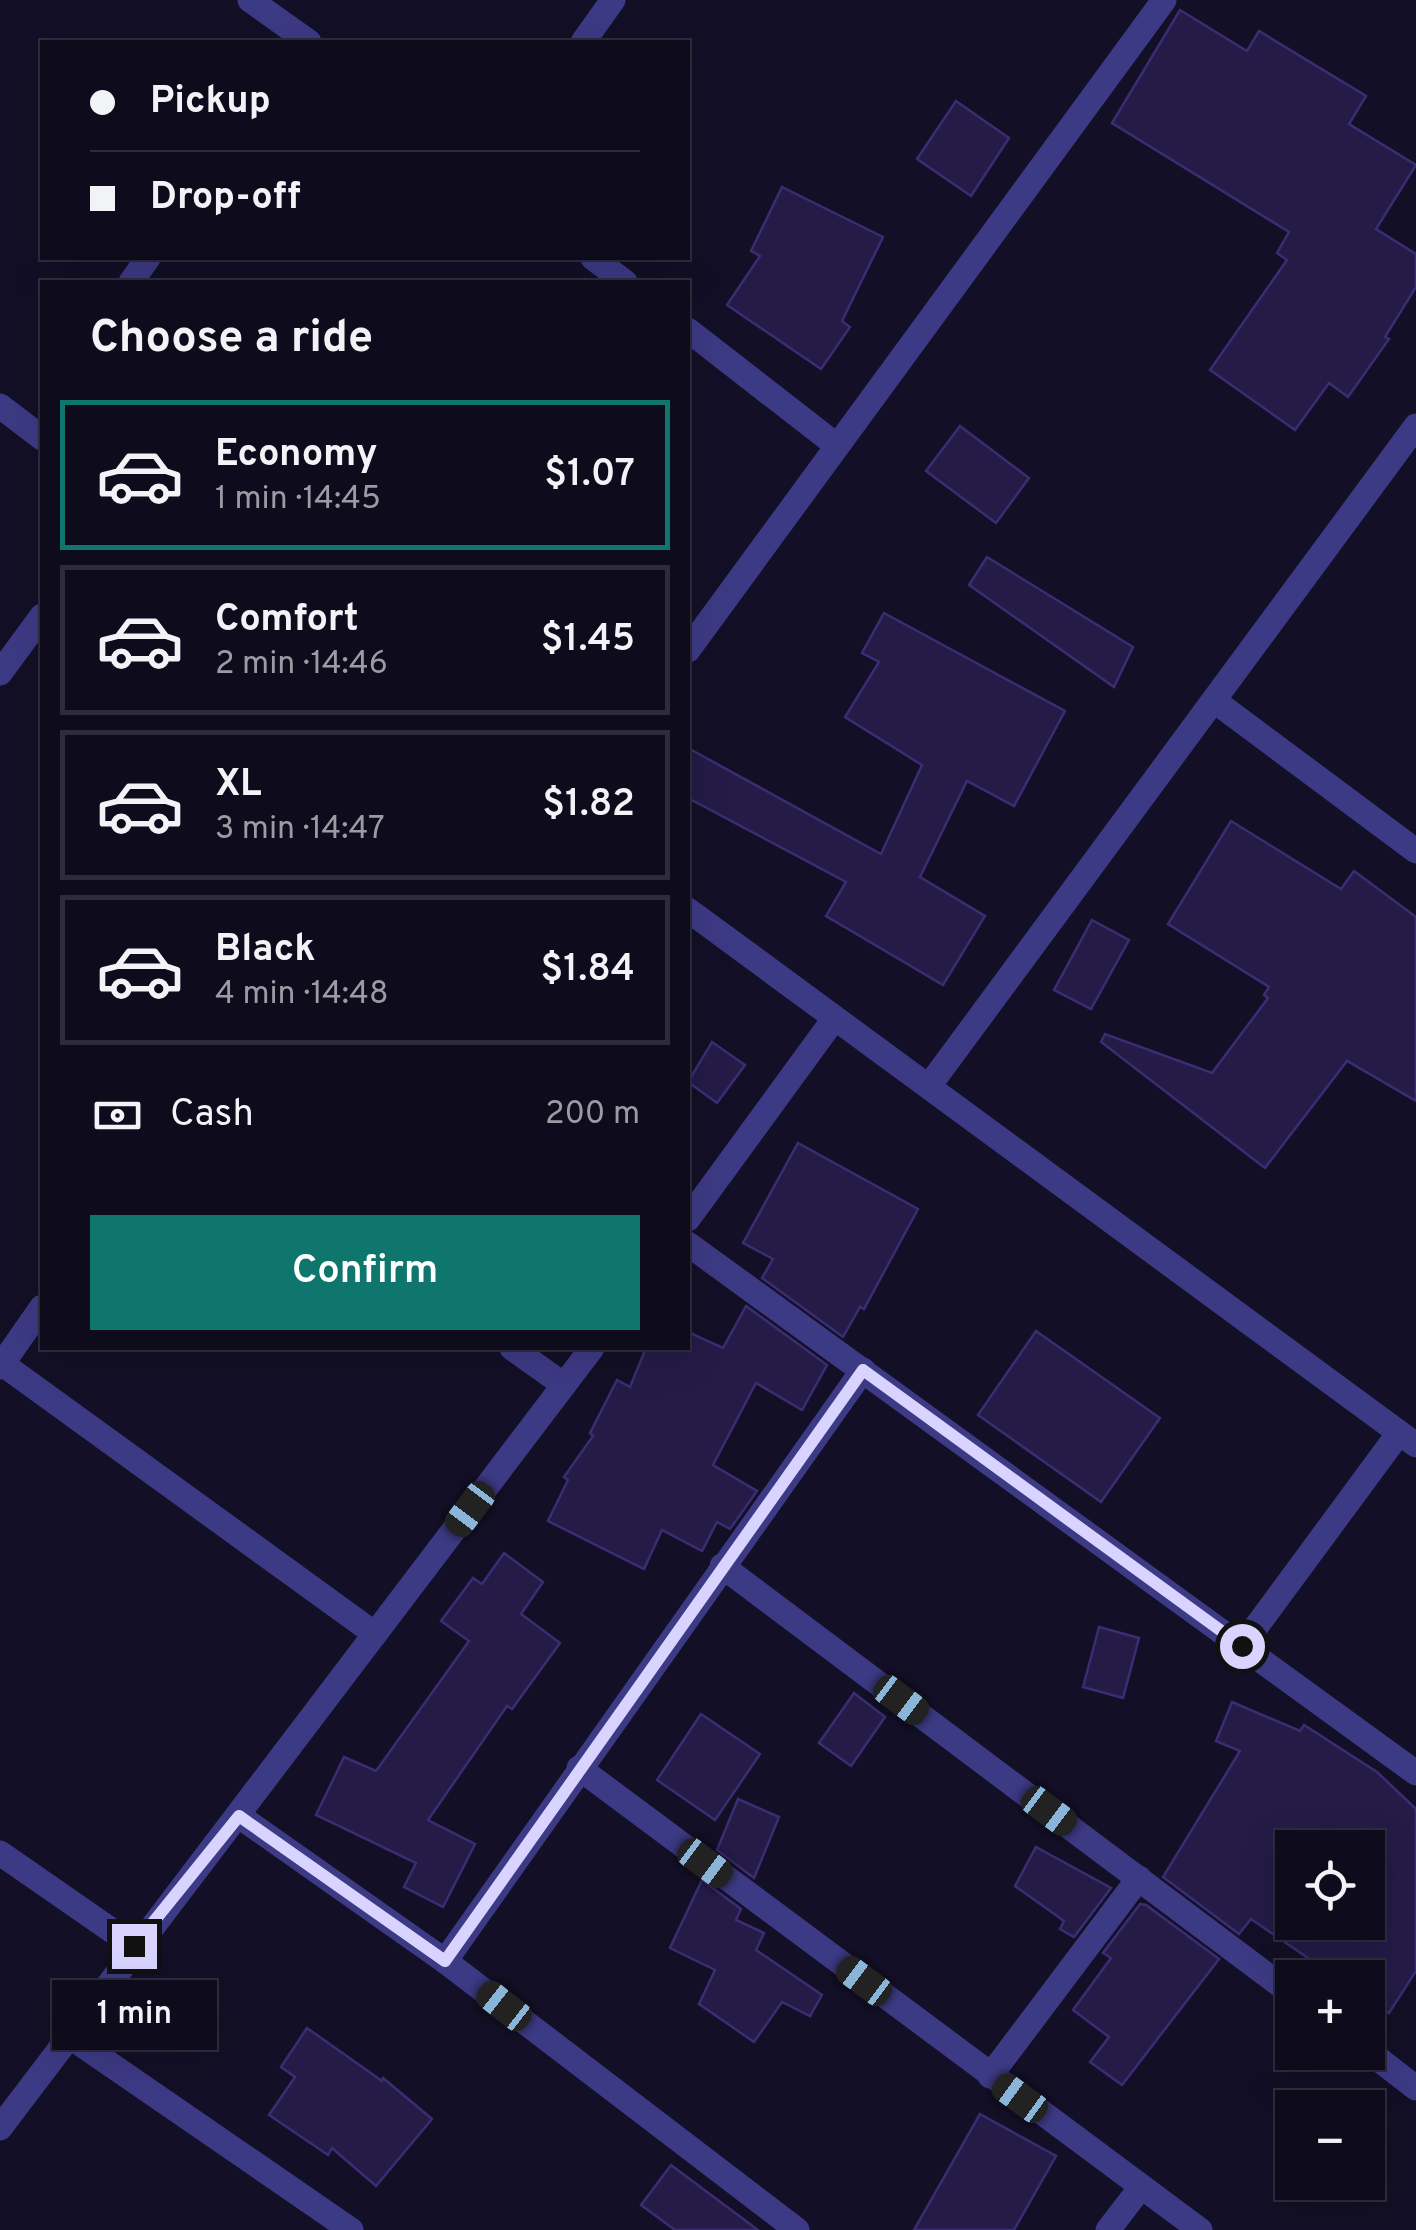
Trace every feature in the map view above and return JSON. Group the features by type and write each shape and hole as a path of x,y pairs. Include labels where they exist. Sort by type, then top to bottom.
{"street":[{"path":"250,0 302,40"},
{"path":"584,40 613,0"},
{"path":"690,647 1164,0"},
{"path":"596,260 623,280"},
{"path":"690,332 836,445"},
{"path":"0,406 38,425"},
{"path":"929,1086 1416,426"},
{"path":"0,673 40,619"},
{"path":"1216,702 1416,851"},
{"path":"690,911 1408,1439 1242,1646"},
{"path":"690,1216 834,1019"},
{"path":"690,1245 1416,1774"},
{"path":"40,1311 1,1364 375,1634"},
{"path":"515,1350 564,1384"},
{"path":"0,2128 134,1946 239,1816 590,1350"},
{"path":"445,1961 863,1370"},
{"path":"722,1566 1275,1981"},
{"path":"579,1768 1200,2230"},
{"path":"239,1816 445,1961 796,2230"},
{"path":"0,1853 134,1946"},
{"path":"990,2076 1138,1878"},
{"path":"69,2036 351,2230"},
{"path":"1385,2064 1416,2088"},
{"path":"1108,2230 1142,2187"}],"building":[{"path":"1180,10 1247,51 1259,31 1366,96 1349,124 1416,165 1376,229 1416,254 1416,287 1385,337 1389,339 1348,397 1329,383 1295,430 1210,370 1287,260 1277,253 1289,232 1112,123"},
{"path":"956,101 1009,138 971,196 917,159"},
{"path":"782,187 883,237 842,321 850,327 821,369 727,305 760,256 751,251"},
{"path":"960,426 1029,478 996,523 926,471"},
{"path":"987,557 1133,647 1114,687 969,585"},
{"path":"884,613 1065,711 1014,806 967,781 920,877 985,916 943,985 826,916 846,882 690,799 690,749 881,854 922,765 845,717 879,662 862,653"},
{"path":"1231,821 1341,889 1354,871 1416,917 1416,1101 1347,1061 1265,1168 1101,1042 1105,1034 1212,1073 1268,998 1264,995 1269,987 1168,924"},
{"path":"1092,920 1129,940 1091,1009 1054,990"},
{"path":"712,1042 745,1065 717,1103 690,1083"},
{"path":"798,1143 918,1209 864,1309 860,1307 843,1337 762,1278 773,1259 743,1243"},
{"path":"746,1306 827,1365 802,1410 756,1383 713,1465 757,1491 730,1529 717,1522 702,1551 662,1530 644,1569 548,1521 568,1480 564,1477 593,1436 590,1433 617,1380 630,1387 645,1350 690,1350 690,1333 723,1348"},
{"path":"1036,1331 1160,1418 1101,1502 978,1415"},
{"path":"504,1553 543,1582 521,1614 560,1643 512,1709 507,1706 428,1820 475,1844 443,1907 404,1887 416,1863 316,1815 344,1757 376,1771 469,1641 441,1621 473,1578 482,1584"},
{"path":"1099,1627 1139,1638 1123,1698 1083,1687"},
{"path":"854,1693 885,1717 851,1766 819,1743"},
{"path":"1232,1702 1300,1731 1304,1725 1377,1772 1416,1809 1416,1971 1389,2013 1385,2010 1385,1960 1311,1960 1282,1940 1385,1940 1385,1830 1275,1830 1275,1935 1251,1919 1239,1934 1163,1877 1240,1751 1216,1741"},
{"path":"701,1714 760,1754 715,1820 657,1780"},
{"path":"738,1799 779,1817 754,1878 717,1850"},
{"path":"1036,1847 1111,1888 1074,1937 1060,1929 1064,1921 1015,1886"},
{"path":"702,1880 741,1909 736,1920 764,1933 756,1950 822,1995 810,2016 782,2002 754,2042 699,2004 715,1970 670,1948"},
{"path":"1140,1904 1219,1959 1122,2085 1090,2062 1109,2037 1073,2010 1111,1958 1103,1953"},
{"path":"307,2028 382,2081 383,2078 432,2119 376,2186 332,2148 328,2155 269,2115 295,2077 281,2067"},
{"path":"980,2114 1056,2156 1014,2230 914,2230"},
{"path":"671,2165 758,2230 675,2230 641,2205"}],"route":[{"path":"134,1946 239,1816 445,1961 863,1370 1242,1646"}]}
